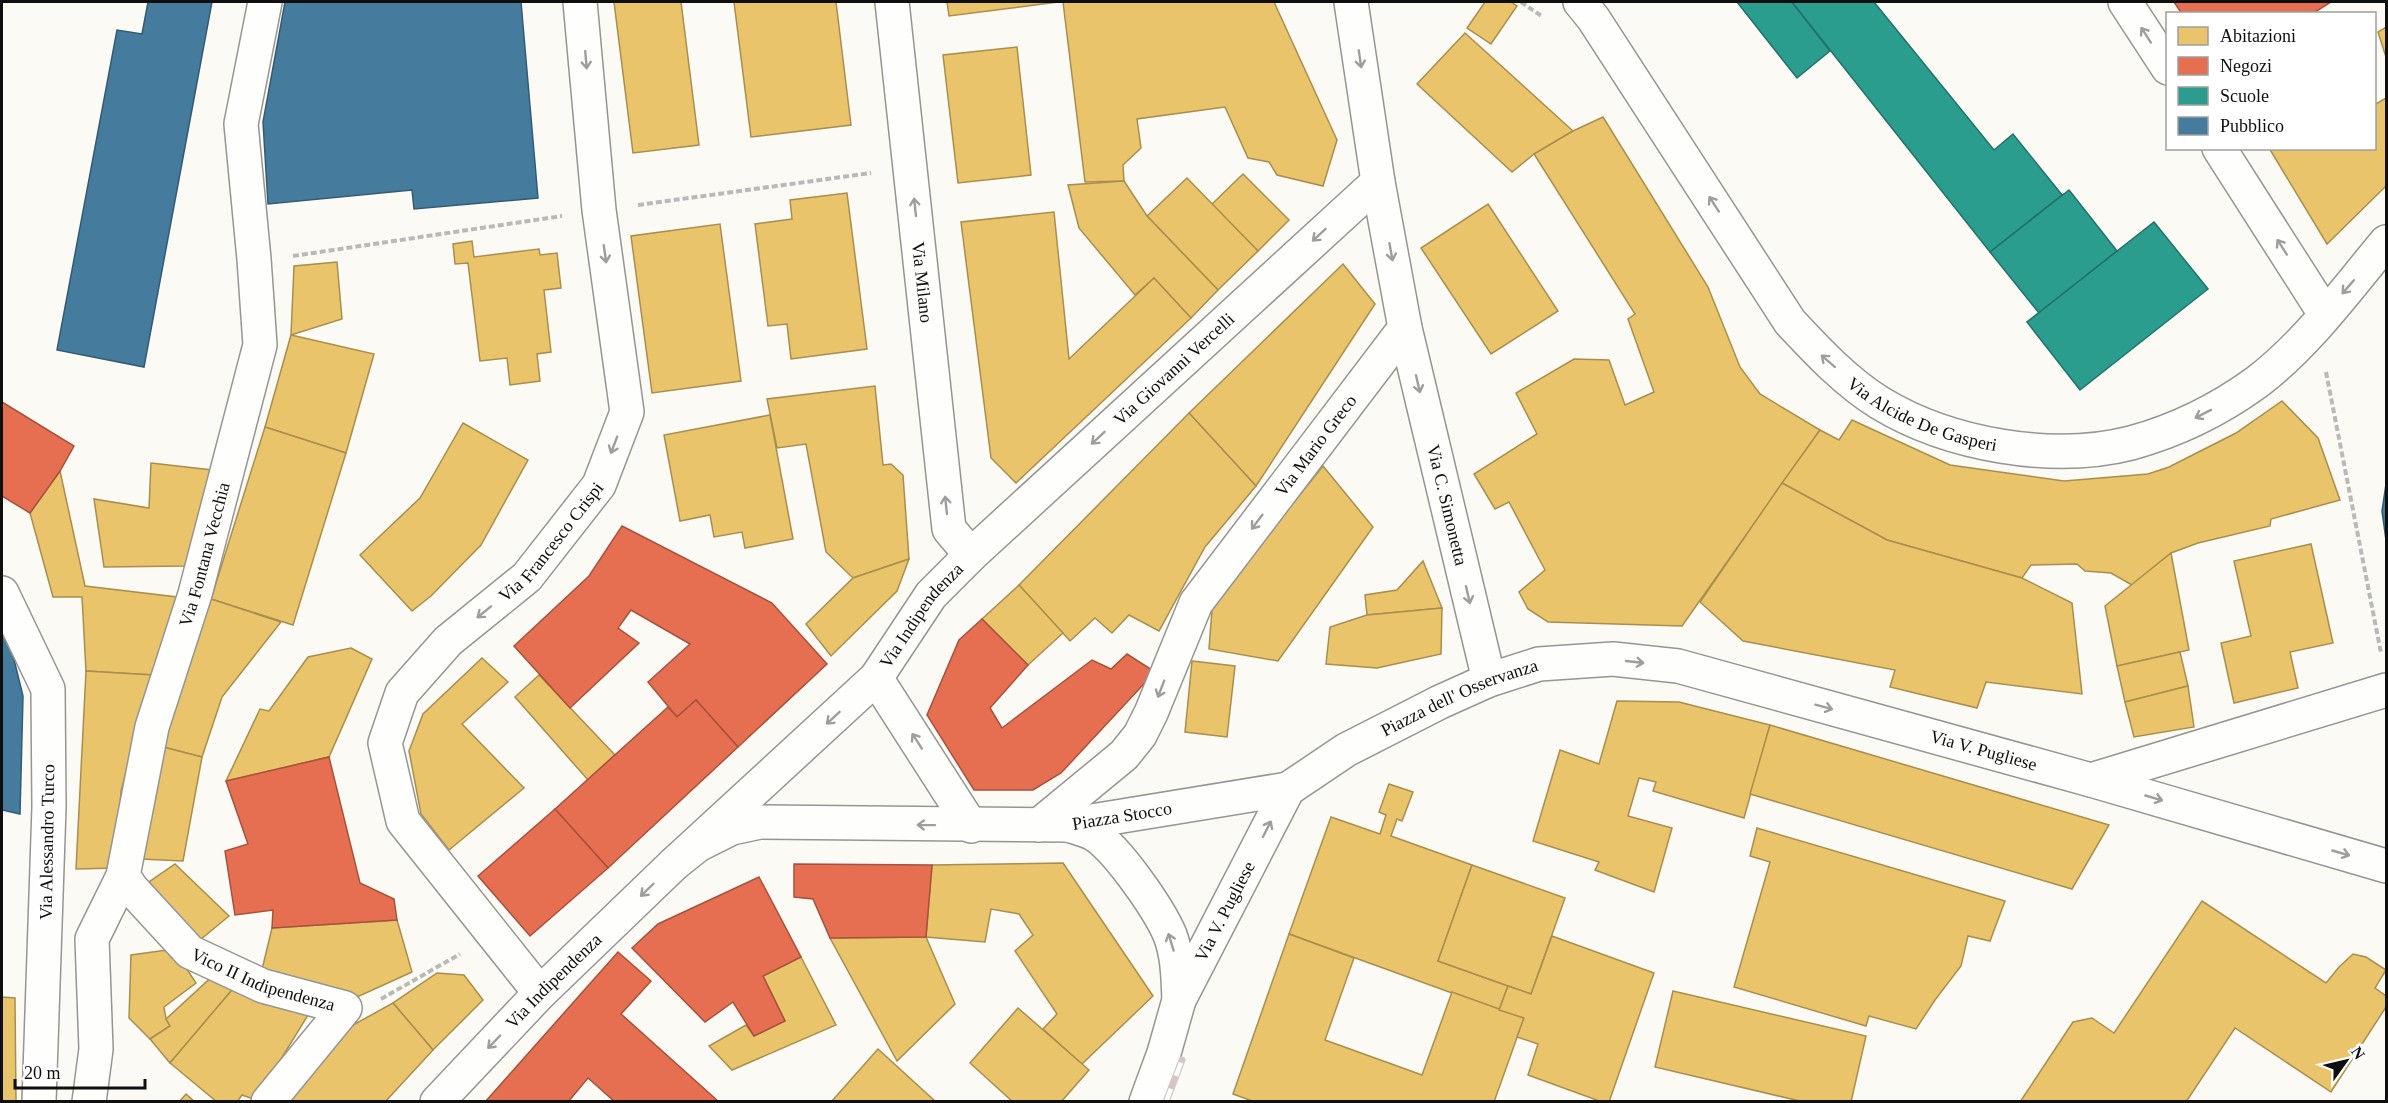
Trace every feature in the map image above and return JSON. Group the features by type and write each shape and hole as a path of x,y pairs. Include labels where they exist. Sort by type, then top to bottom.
{"street":[{"name":"Via Fontana Vecchia","path":"89,1101 96,1049 92,939 123,876 152,727 195,594 260,345 241,124 265,2"},
{"name":"Via Francesco Crispi","path":"540,993 403,821 385,743 402,693 448,641 527,577 599,485 627,412 599,210 580,2"},
{"name":"Via Milano","path":"892,2 948,528 971,555"},
{"path":"1351,2 1378,182 1405,328"},
{"name":"Via Alcide De Gasperi","path":"1580,2 1593,18 1790,322 1819,353 1879,403 1918,424 1967,440 2004,447 2087,449 2129,443 2163,433 2233,398 2287,357 2386,242"},
{"path":"2125,2 2166,65"},
{"path":"2220,150 2325,314"},
{"name":"Via Giovanni Vercelli","path":"971,555 1378,182"},
{"name":"Via C. Simonetta","path":"1405,328 1489,680"},
{"name":"Via Mario Greco","path":"1054,825 1140,735 1196,603 1405,328"},
{"name":"Via Indipendenza","path":"437,1101 540,993 674,864 876,678 931,595 971,555"},
{"name":"Via Alessandro Turco","path":"2,593 48,689 49,807 39,1101"},
{"name":"Via V. Pugliese","path":"1577,660 1613,659 1678,666 2091,780 2386,866"},
{"name":"Piazza dell' Osservanza","path":"1346,750 1489,680 1539,664 1577,660"},
{"name":"Via Indipendenza","path":"876,678 972,826"},
{"path":"2091,780 2386,690"},
{"name":"Via V. Pugliese","path":"1146,1101 1164,1053 1179,1000 1288,789 1346,750"},
{"name":"Piazza Stocco","path":"1054,825 1288,789"},
{"name":"Via Indipendenza","path":"674,864 698,845 732,828 760,822 972,826 1054,825"},
{"name":"Piazza Stocco","path":"1054,825 1094,835 1114,853 1158,912 1170,936 1178,963 1179,1000"},
{"name":"Vico II Indipendenza","path":"123,876 132,890 190,952 263,986 345,1008"},
{"path":"268,1101 345,1008"}],"path":[{"path":"1521,2 1545,18"},
{"path":"254,259 293,256 599,210 910,167"},
{"path":"2326,373 2382,658"},
{"name":"Vico II Indipendenza","path":"345,1008 380,999 493,935"}],"building: Abitazioni":[{"path":"614,2 681,2 699,145 633,153"},
{"path":"734,2 836,2 851,125 751,137"},
{"path":"947,2 1058,2 949,16"},
{"path":"1063,2 1274,2 1337,140 1323,186 1277,175 1269,162 1248,158 1225,107 1137,119 1141,148 1123,165 1124,181 1085,182"},
{"path":"1485,2 1511,2 1517,6 1491,44 1467,28"},
{"path":"2386,27 2386,57 2378,32"},
{"path":"1465,33 1573,131 1534,154 1512,172 1417,84"},
{"path":"1017,47 1031,175 958,183 943,55"},
{"path":"2386,98 2386,186 2327,244 2270,150 2376,150 2376,104"},
{"path":"1603,117 1708,287 1740,367 1760,394 1820,430 1682,626 1548,622 1528,609 1519,592 1545,570 1509,502 1495,509 1474,474 1537,434 1516,393 1574,359 1609,360 1625,405 1654,392 1628,319 1635,314 1534,154 1573,131"},
{"path":"1243,174 1289,220 1258,251 1211,205"},
{"path":"1187,178 1258,251 1218,290 1147,216"},
{"path":"1124,181 1147,216 1218,290 1191,318 1154,278 1135,295 1079,228 1068,185"},
{"path":"847,193 867,349 791,359 787,324 768,326 755,224 792,219 790,200"},
{"path":"1488,204 1558,311 1491,354 1421,248"},
{"path":"1054,212 1069,359 1154,278 1191,318 1016,483 991,458 961,222"},
{"path":"720,224 741,381 652,393 631,236"},
{"path":"472,241 474,257 539,249 540,255 557,253 561,288 544,290 551,352 537,354 540,381 510,385 507,358 480,361 468,263 455,264 453,244"},
{"path":"337,262 342,319 291,335 294,266"},
{"path":"1343,264 1375,304 1256,486 1189,413"},
{"path":"291,335 374,354 346,453 265,427"},
{"path":"875,386 883,465 891,464 903,475 909,559 853,578 826,552 806,444 777,448 767,399"},
{"path":"2282,401 2318,438 2340,500 2271,519 2270,526 2198,543 2171,553 2132,585 2111,573 2085,571 2077,564 2031,565 2022,578 1887,540 1782,483 1820,430 1839,440 1852,420 1950,465 2064,481 2148,474 2169,467 2236,433"},
{"path":"1189,413 1256,486 1205,547 1159,631 1129,615 1112,633 1095,618 1070,641 1019,585"},
{"path":"770,415 793,539 745,548 742,532 714,537 710,515 680,521 664,435"},
{"path":"463,423 528,460 481,545 431,596 412,611 360,555 420,498"},
{"path":"265,427 346,453 293,625 211,599"},
{"path":"151,463 212,470 185,566 104,567 94,499 149,508"},
{"path":"1323,466 1373,527 1278,661 1209,649 1212,610 1264,539"},
{"path":"60,471 85,586 177,597 153,675 86,671 82,597 53,597 30,513"},
{"path":"1782,483 1887,540 2022,578 2072,603 2082,694 1986,682 1977,708 1890,687 1895,670 1743,641 1700,602"},
{"path":"2311,544 2333,643 2290,652 2298,688 2234,703 2221,643 2251,636 2234,561"},
{"path":"2171,553 2189,650 2117,666 2105,606"},
{"path":"909,559 897,591 831,656 806,624 853,578"},
{"path":"1423,561 1442,608 1367,615 1365,595 1397,590"},
{"path":"1019,585 1063,633 1028,665 982,619"},
{"path":"211,599 281,622 222,697 202,757 163,747"},
{"path":"1442,608 1441,654 1377,668 1326,664 1330,627 1367,615"},
{"path":"351,648 372,659 329,757 226,781 260,709 269,711 308,657"},
{"path":"2180,652 2188,686 2125,702 2117,666"},
{"path":"482,658 508,682 462,724 524,788 449,850 421,814 409,751 423,714"},
{"path":"1192,661 1235,666 1227,737 1185,732"},
{"path":"86,671 153,675 121,791 116,868 76,869"},
{"path":"539,675 615,755 588,780 515,697"},
{"path":"2188,686 2194,727 2134,737 2125,702"},
{"path":"1617,701 1679,702 1770,725 1744,818 1653,791 1656,782 1639,778 1628,816 1672,828 1654,892 1595,870 1599,862 1533,841 1560,750 1599,764"},
{"path":"1770,725 2109,825 2072,889 1750,794"},
{"path":"163,747 202,757 183,861 141,859"},
{"path":"1389,784 1413,792 1402,821 1397,819 1391,836 1472,865 1438,961 1508,986 1499,1010 1289,934 1331,817 1380,834 1386,815 1379,812"},
{"path":"1757,828 2005,901 1990,941 1968,936 1961,966 1916,1029 1869,1016 1866,1026 1734,987 1770,862 1750,856"},
{"path":"1063,863 1153,996 1082,1064 1043,1029 1057,1014 1015,951 1033,935 1019,914 991,909 985,942 926,937 932,865"},
{"path":"175,864 229,916 200,940 149,882"},
{"path":"1472,865 1565,898 1531,994 1438,961"},
{"path":"2202,901 2326,983 2353,954 2366,957 2386,970 2375,988 2386,996 2386,1007 2331,1092 2235,1028 2186,1102 2020,1102 2073,1022 2092,1018 2114,1033"},
{"path":"397,920 412,972 357,997 338,996 260,978 272,928"},
{"path":"1289,934 1354,958 1325,1040 1422,1075 1452,992 1524,1018 1494,1102 1255,1102 1233,1094"},
{"path":"1552,936 1654,973 1609,1102 1602,1102 1528,1075 1538,1044 1517,1037 1524,1018 1499,1010 1508,986 1531,994"},
{"path":"926,937 955,1004 897,1061 830,938"},
{"path":"174,949 196,983 164,1007 170,1026 150,1039 129,1018 131,955"},
{"path":"801,957 836,1025 732,1070 709,1046 746,1025 754,1036 785,1021 763,976"},
{"path":"216,973 237,984 170,1063 150,1039 170,1026 166,1019"},
{"path":"437,973 464,975 483,1000 433,1050 393,1003"},
{"path":"237,984 308,1015 256,1100 242,1095 237,1102 217,1102 170,1063"},
{"path":"1673,991 1866,1036 1851,1102 1804,1102 1655,1067"},
{"path":"2,997 15,998 16,1102 2,1102"},
{"path":"393,1003 433,1050 385,1102 274,1102 326,1040"},
{"path":"1018,1008 1089,1070 1061,1102 1013,1102 970,1063"},
{"path":"878,1049 936,1102 831,1102"},
{"path":"186,1094 195,1102 179,1102"}],"building: Negozi":[{"path":"2174,2 2331,2 2315,12 2181,12"},
{"path":"2,402 74,446 60,471 30,513 2,496"},
{"path":"622,526 772,603 827,664 738,747 696,700 677,717 648,682 690,644 631,610 618,628 639,643 570,708 514,646 589,576"},
{"path":"982,619 1028,665 990,708 1002,728 1092,660 1111,669 1127,654 1155,672 1061,773 1033,790 974,790 927,715 959,640"},
{"path":"696,700 738,747 608,868 555,809 668,707 677,717"},
{"path":"329,757 360,883 394,899 397,920 272,928 273,910 235,915 225,851 248,844 226,781"},
{"path":"555,809 608,868 530,936 478,876"},
{"path":"794,864 932,865 926,937 830,938 813,899 794,897"},
{"path":"759,877 801,957 763,976 785,1021 754,1036 733,1002 705,1022 632,948 658,924"},
{"path":"618,952 651,981 621,1014 719,1102 615,1102 588,1078 568,1102 485,1102"}],"building: Scuole":[{"path":"1737,2 1792,2 1830,51 1797,78"},
{"path":"1792,2 1874,2 1994,150 2013,134 2062,195 1990,252"},
{"path":"2069,190 2117,251 2039,313 1990,252"},
{"path":"2154,222 2208,289 2080,390 2027,322"}],"building: Pubblico":[{"path":"148,2 212,2 144,367 57,350 117,30 142,34"},
{"path":"285,2 521,2 538,198 414,209 412,190 268,204 263,122"},
{"path":"2386,484 2386,540 2382,511"},
{"path":"2,627 9,639 23,696 20,814 2,810"}],"railway":[{"path":"1166,1102 1182,1060"}]}
